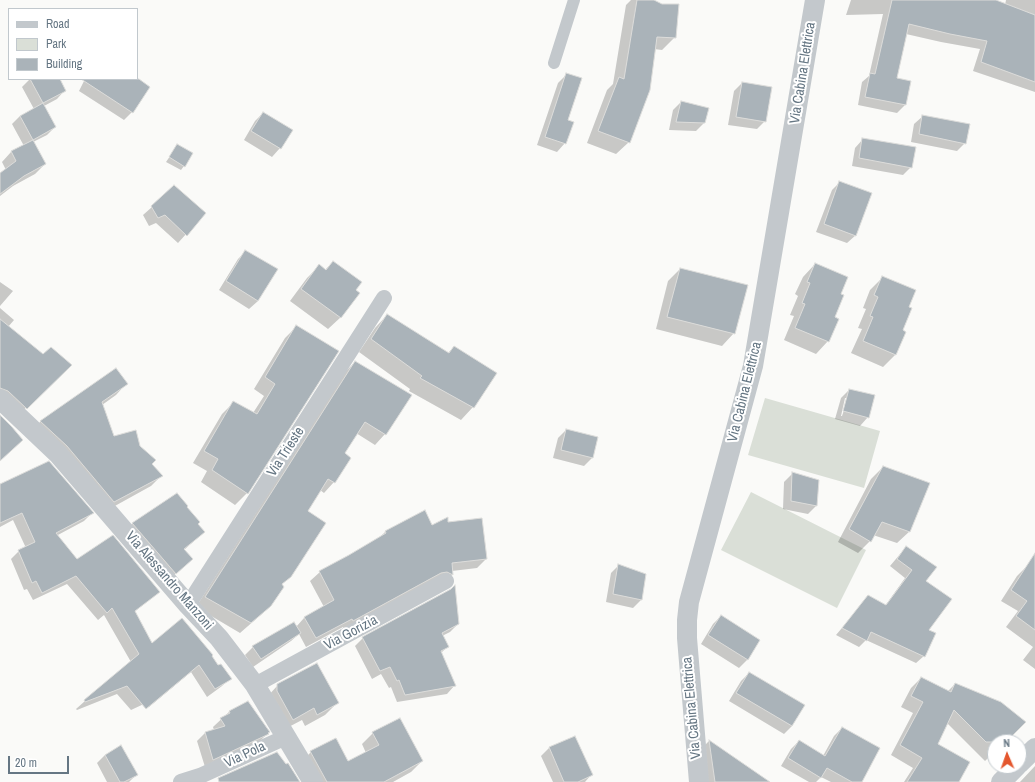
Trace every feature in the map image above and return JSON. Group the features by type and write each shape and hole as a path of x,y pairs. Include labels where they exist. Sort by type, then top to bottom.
{"street":[{"path":"554,63 574,0"},
{"name":"Via Cabina Elettrica","path":"699,782 687,638 687,620 690,602 753,366 815,0"},
{"name":"Via Trieste","path":"188,605 384,298"},
{"name":"Via Alessandro Manzoni","path":"0,399 58,454 188,605 219,638 255,685 313,782"},
{"name":"Via Gorizia","path":"255,685 446,581"},
{"name":"Via Pola","path":"181,782 200,776 286,737"},
{"path":"1027,756 1035,748"},
{"path":"1001,782 1009,774"}],"green space":[{"path":"765,398 880,431 864,488 748,455"},
{"path":"751,492 866,550 837,608 721,550"}],"building":[{"path":"637,0 654,0 662,4 679,4 676,38 657,37 650,90 630,143 598,131 619,77 624,79"},
{"path":"892,0 996,0 1035,15 1035,82 981,62 987,41 909,24 897,78 911,81 906,105 865,97 870,73 875,74"},
{"path":"566,73 582,78 568,120 574,122 566,144 545,137"},
{"path":"139,79 150,87 133,113 83,80"},
{"path":"31,80 60,80 66,91 43,103"},
{"path":"742,82 772,87 766,122 736,117"},
{"path":"681,101 709,108 705,123 676,122"},
{"path":"43,103 56,127 33,140 20,116"},
{"path":"263,112 293,130 281,149 251,131"},
{"path":"922,115 970,124 966,144 919,134"},
{"path":"862,138 916,147 912,168 859,158"},
{"path":"33,140 46,164 24,176 0,194 0,173 16,161 11,151"},
{"path":"177,144 193,153 185,167 169,157"},
{"path":"839,181 872,193 856,236 824,224"},
{"path":"174,185 206,213 187,236 165,215 158,218 151,206"},
{"path":"245,250 278,269 258,301 226,281"},
{"path":"333,261 362,282 356,290 360,293 341,318 301,289 319,264 326,270"},
{"path":"815,263 848,277 841,294 844,295 835,317 839,319 829,342 795,328 805,304 802,303 810,283 807,282"},
{"path":"680,268 748,285 735,334 667,317"},
{"path":"882,276 916,290 909,307 912,308 903,330 906,332 896,355 863,341 873,317 870,316 878,297 874,295"},
{"path":"387,314 449,353 454,346 497,373 474,408 420,378 422,376 371,339"},
{"path":"0,319 43,354 51,347 72,365 27,409 8,391 0,388"},
{"path":"296,325 339,351 248,494 212,470 218,459 204,451 233,401 257,414 275,384 265,377"},
{"path":"355,361 412,395 386,435 365,422 345,453 351,458 335,483 328,479 308,511 326,523 291,577 282,584 284,587 271,606 251,623 205,597"},
{"path":"116,368 128,384 102,402 114,436 136,430 140,446 156,460 152,464 163,476 114,502 67,446 40,421"},
{"path":"849,389 875,395 869,418 843,411"},
{"path":"0,415 23,440 0,461"},
{"path":"566,429 598,437 593,458 561,450"},
{"path":"49,461 94,513 56,533 77,559 113,535 160,592 135,611 152,643 182,618 213,655 212,656 218,665 221,664 232,679 215,689 199,665 146,709 127,686 85,702 84,700 139,654 112,608 107,613 76,576 42,593 36,581 32,583 18,550 35,542 22,513 0,523 0,484"},
{"path":"883,466 930,483 910,532 882,522 871,542 849,529"},
{"path":"792,472 819,480 817,506 791,501"},
{"path":"177,493 200,522 198,524 205,532 184,549 193,559 176,574 132,523"},
{"path":"425,510 432,525 448,517 448,522 482,518 487,559 452,563 453,575 447,572 441,573 353,621 352,619 316,638 304,617 334,600 319,571 386,533 385,531"},
{"path":"906,546 937,567 926,581 952,599 929,630 936,633 925,657 871,632 867,641 842,628 868,595 886,605 912,570 897,559"},
{"path":"1035,553 1035,630 1016,616 1027,601 1011,590"},
{"path":"618,564 646,574 642,600 613,594"},
{"path":"455,585 459,624 442,633 449,647 441,651 456,686 405,695 399,680 397,681 390,667 380,671 362,637 451,589"},
{"path":"721,615 760,640 748,660 708,635"},
{"path":"294,622 301,633 261,659 252,646"},
{"path":"317,663 339,703 317,715 314,708 293,720 277,691 277,684"},
{"path":"749,672 805,705 792,726 736,693"},
{"path":"921,677 951,692 955,683 1001,702 1026,722 1014,734 987,734 986,742 954,710 938,744 970,762 959,782 907,782 922,758 900,745 923,702 911,696"},
{"path":"248,701 270,732 268,733 269,734 213,760 205,732 225,726 220,718 230,713 229,711"},
{"path":"400,718 423,761 384,782 327,782 310,751 336,738 348,761 379,745 372,732"},
{"path":"842,727 880,748 862,782 852,782 827,768 821,778 788,758 799,740 825,756"},
{"path":"575,736 593,775 578,782 564,782 549,747"},
{"path":"709,740 770,782 715,782"},
{"path":"121,745 138,775 124,782 120,782 105,755"},
{"path":"277,752 286,764 288,763 300,782 219,782 218,778"}]}
